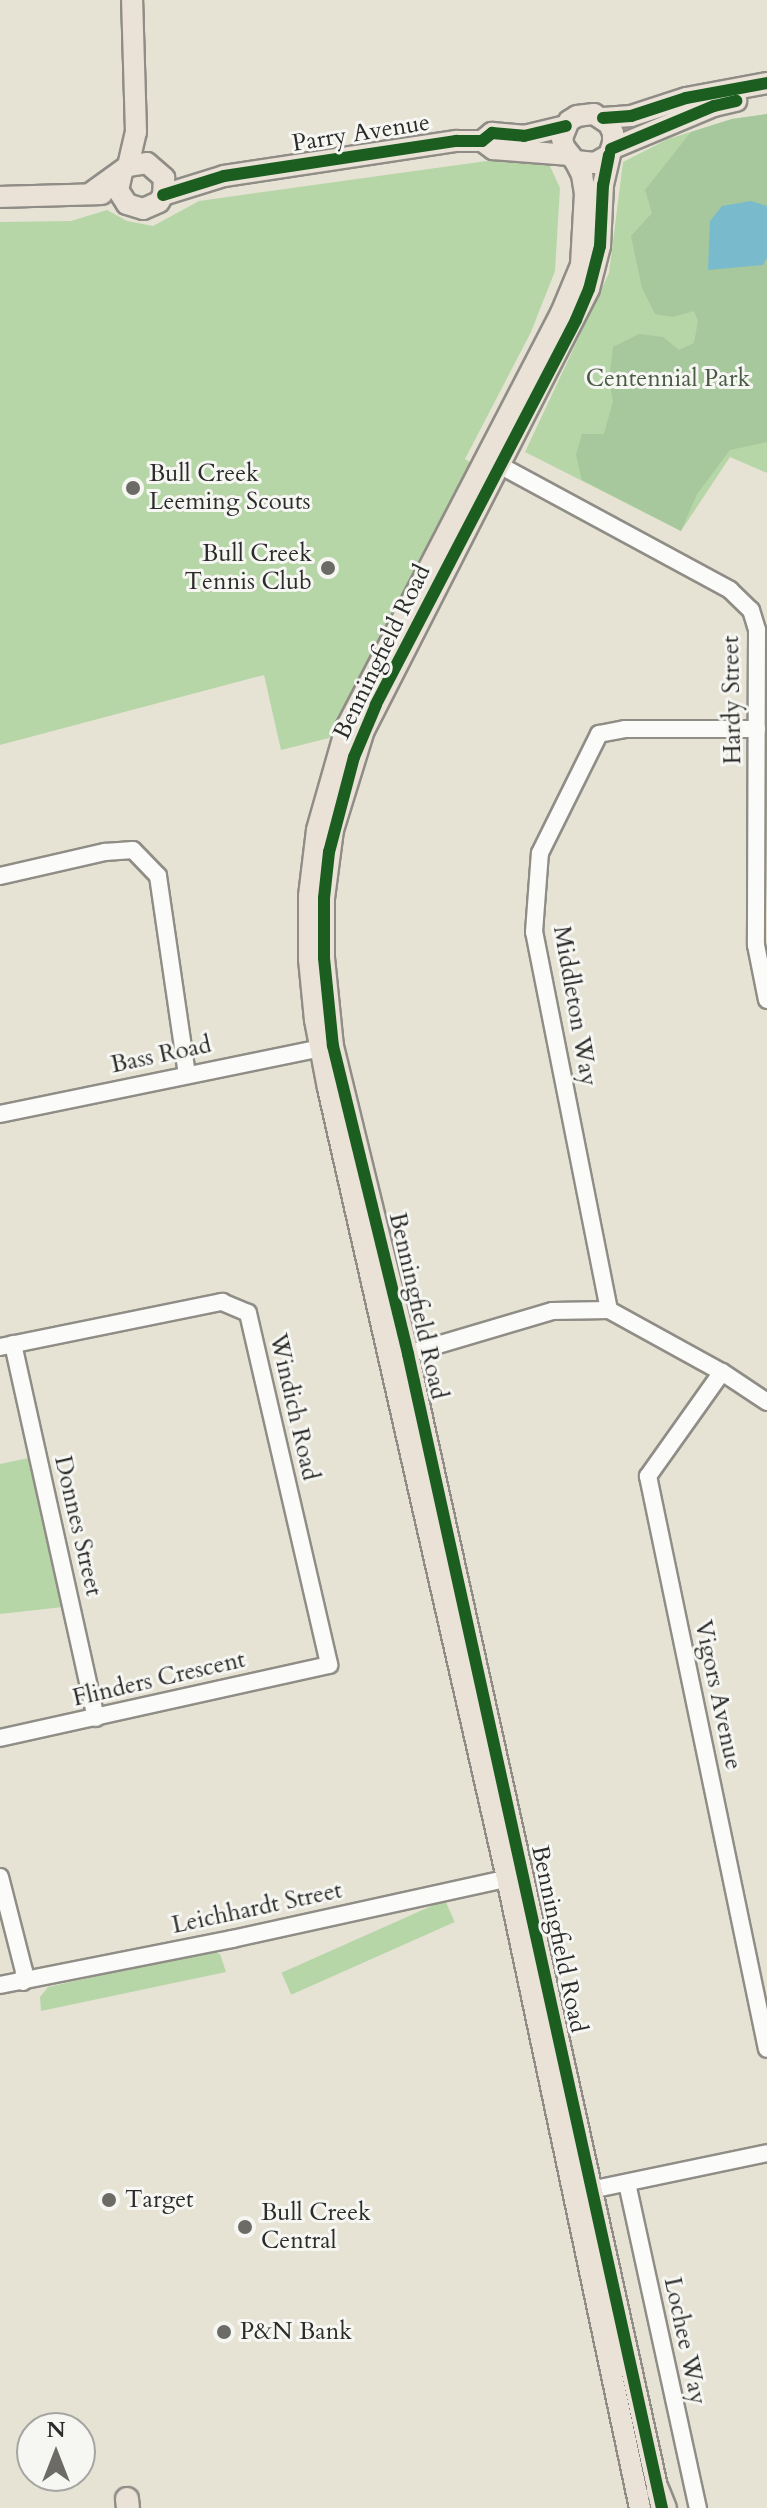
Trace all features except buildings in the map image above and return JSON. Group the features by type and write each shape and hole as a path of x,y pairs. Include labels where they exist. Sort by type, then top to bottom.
{"main road":[{"path":"132,0 139,168"},
{"name":"Parry Avenue","path":"482,141 492,133 524,136 566,126 585,113 603,118 631,116 686,98 767,83"},
{"name":"Parry Avenue","path":"0,197 92,192 121,198 127,204 143,209 151,207 163,195 224,176 456,141 482,141 493,149 595,163 610,152 714,106 767,95"},
{"path":"603,118 613,133 610,152"},
{"path":"566,126 562,138 572,158"},
{"name":"Benningfield Road","path":"494,462 589,289 600,246 603,185 610,152"},
{"name":"Benningfield Road","path":"572,158 582,175 585,193 581,265 494,462 370,718 343,788 324,898 326,1047 400,1356 515,1877 582,2192 640,2508"},
{"path":"121,198 118,182 139,168"},
{"path":"92,192 139,168 164,178 163,195"},
{"name":"Parry Avenue","path":"139,168 224,176"},
{"name":"Benningfield Road","path":"582,2192 661,2502"}],"street":[{"name":"Hardy Street","path":"494,462 730,590 751,610 757,630 757,729 762,824 756,945 767,1000"},
{"name":"Middleton Way","path":"609,1310 534,932 540,853 599,734 625,729 757,729"},
{"path":"0,876 105,852 133,850 158,876 187,1074"},
{"name":"Bass Road","path":"0,1114 326,1047"},
{"name":"Windich Road","path":"7,1345 222,1302 248,1313 329,1665"},
{"path":"400,1356 552,1311 609,1310 722,1372 767,1402"},
{"name":"Donnes Street","path":"7,1345 96,1718"},
{"name":"Vigors Avenue","path":"722,1372 648,1476 767,2049"},
{"name":"Flinders Crescent","path":"0,1738 329,1665"},
{"path":"0,1877 24,1971 23,1982"},
{"name":"Leichhardt Street","path":"0,1985 515,1877"},
{"path":"582,2192 767,2153"},
{"name":"Lochee Way","path":"627,2183 698,2508"}],"green space":[{"name":"Centennial Park","path":"767,114 767,473 730,457 681,531 525,452 609,273 623,162 668,139 732,119"},
{"name":"Centennial Park","path":"767,114 767,442 730,450 697,494 681,531 582,480 576,455 582,434 604,434 613,401 609,381 613,347 639,334 663,337 679,350 694,343 698,321 694,311 673,317 655,314 642,288 631,236 652,213 645,190 691,132 732,119"},
{"path":"523,156 550,166 560,188 555,271 531,332 465,459 470,462 329,738 281,750 264,675 0,745 0,222 71,221 107,210 127,221 153,226 199,201"},
{"path":"38,1456 72,1606 0,1614 0,1464"},
{"path":"445,1900 455,1922 291,1995 281,1973"},
{"path":"210,1951 220,1954 226,1972 41,2011 40,1997 48,1987"}],"water":[{"path":"751,201 767,206 767,258 763,265 708,270 710,221 722,206"}],"cycle path":[{"path":"603,118 631,116 686,98 767,83"},
{"path":"611,149 714,106 736,101"},
{"path":"163,195 224,176 456,141 482,141 492,133 524,136 566,126"},
{"path":"609,155 603,185 600,246 589,289 576,320 376,705 354,757 329,852 324,898 324,958 333,1046 408,1354 662,2508"}],"place":[{"name":"Bull Creek Leeming Scouts","path":"133,488"},
{"name":"Bull Creek Tennis Club","path":"328,568"},
{"name":"Target","path":"109,2200"},
{"name":"Bull Creek Central","path":"245,2227"},
{"name":"P&N Bank","path":"224,2332"}]}
